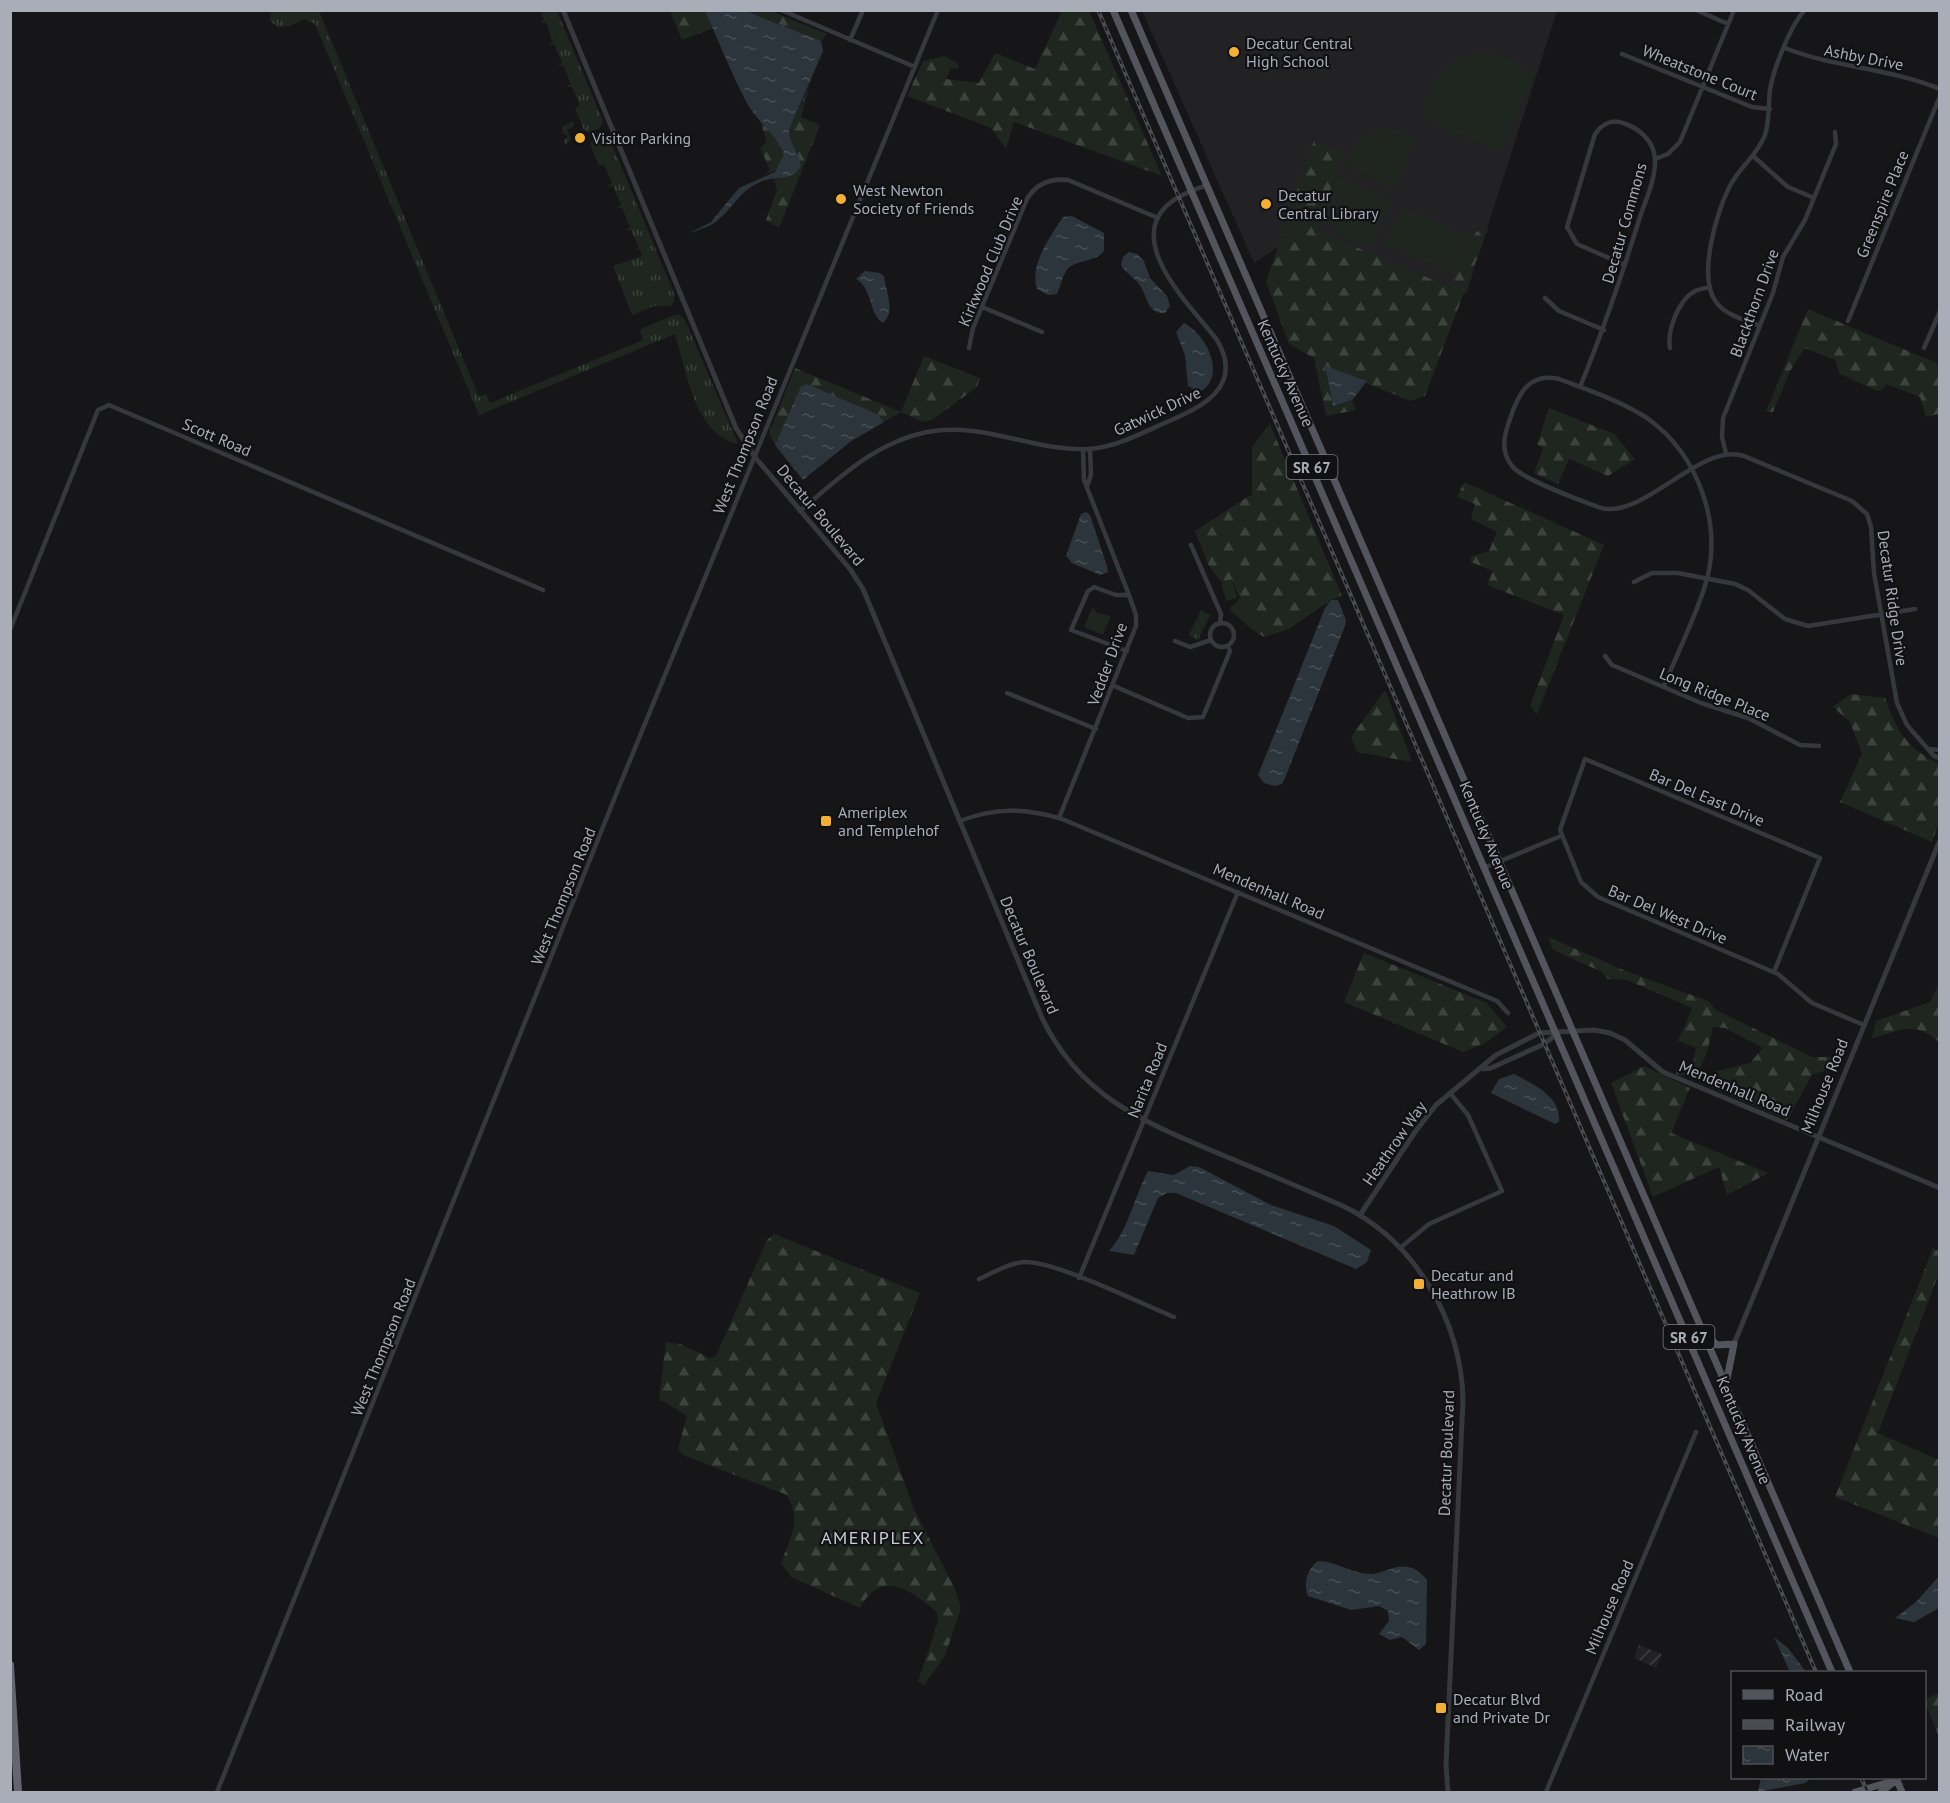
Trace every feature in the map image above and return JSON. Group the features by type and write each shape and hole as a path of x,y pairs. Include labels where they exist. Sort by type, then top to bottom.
{"highway":[{"path":"10,1665 18,1792"}],"main road":[{"name":"Kentucky Avenue","path":"1113,10 1833,1671"},
{"name":"Kentucky Avenue","path":"1131,10 1575,1031 1850,1671"},
{"path":"1705,1334 1717,1345 1734,1344 1729,1360 1727,1384"},
{"path":"1856,1792 1879,1780 1896,1779"},
{"path":"1879,1780 1882,1792 1896,1779"},
{"path":"1896,1779 1902,1792"}],"street":[{"name":"Decatur Boulevard","path":"563,10 730,414 754,456 850,569 866,594 1051,1035 1069,1061 1095,1088 1143,1121 1360,1215 1400,1248 1419,1271 1440,1306 1456,1349 1462,1383 1446,1764 1448,1792"},
{"path":"780,10 915,67"},
{"path":"850,40 862,10"},
{"name":"West Thompson Road","path":"218,1792 619,787 938,10"},
{"path":"1696,10 1728,24"},
{"name":"Decatur Commons","path":"1580,387 1604,330 1655,159 1668,154 1677,146 1734,10"},
{"path":"1760,326 1723,309 1714,298 1710,287 1711,250 1719,212 1731,183 1753,156 1764,137 1770,109 1770,88 1796,21 1805,10"},
{"name":"Ashby Drive","path":"1785,48 1817,60 1895,74 1940,89"},
{"name":"Wheatstone Court","path":"1622,54 1752,107 1770,109"},
{"name":"Greenspire Place","path":"1848,321 1940,96"},
{"path":"1625,265 1577,244 1568,232 1568,218 1593,138 1604,125 1618,122 1635,128 1649,142 1655,159"},
{"name":"Blackthorn Drive","path":"1725,454 1722,435 1724,418 1775,289 1783,257 1805,219 1836,144 1835,132"},
{"path":"1753,156 1788,187 1814,198"},
{"name":"Kirkwood Club Drive","path":"969,348 982,307 1027,199 1038,186 1053,180 1068,180 1158,218"},
{"path":"1158,218 1170,203 1208,185"},
{"name":"Gatwick Drive","path":"800,511 864,459 897,441 920,434 951,429 978,430 1059,447 1090,449 1122,442 1201,407 1214,396 1222,381 1225,364 1220,346 1157,258 1153,243 1158,218"},
{"path":"1670,348 1668,336 1684,301 1695,291 1710,287"},
{"path":"1545,298 1559,311 1604,330"},
{"path":"982,307 1042,332"},
{"path":"1924,348 1940,311"},
{"path":"1664,686 1707,577 1711,526 1705,498 1693,470 1673,442 1648,419 1627,407 1554,377 1534,380 1518,395 1505,435 1504,449 1512,466 1521,474 1608,509 1628,505 1693,470 1725,454"},
{"name":"Scott Road","path":"10,630 98,410 109,405 543,590"},
{"name":"Vedder Drive","path":"1059,818 1114,686 1136,626 1136,615 1129,595 1083,476 1083,449"},
{"name":"Vedder Drive","path":"1088,484 1091,474 1090,449"},
{"name":"Decatur Ridge Drive","path":"1725,454 1742,455 1861,507 1871,526 1874,573 1897,703 1907,725 1940,758"},
{"path":"1191,545 1221,614 1221,623"},
{"path":"1634,582 1652,573 1707,577 1744,588 1778,615 1801,625 1820,626 1915,609"},
{"path":"1127,651 1071,630 1088,591 1094,587 1116,595 1129,595"},
{"path":"1221,623 1228,624 1233,629 1233,641 1228,646 1220,647 1211,640 1211,629 1221,623"},
{"path":"1175,641 1190,647 1211,640"},
{"path":"1114,686 1188,718 1203,717 1230,651 1228,646"},
{"name":"Long Ridge Place","path":"1605,656 1612,665 1701,703 1748,718 1800,745 1819,746"},
{"path":"1007,693 1096,729"},
{"path":"1929,749 1940,750"},
{"name":"Bar Del East Drive","path":"1561,836 1561,820 1585,759 1820,858 1774,972"},
{"name":"Mendenhall Road","path":"960,820 989,812 1014,810 1059,818 1497,1001 1508,1013"},
{"path":"1486,867 1561,836"},
{"name":"Bar Del West Drive","path":"1561,836 1581,882 1593,895 1774,972 1812,1003 1864,1025"},
{"name":"Milhouse Road","path":"1734,1344 1940,840"},
{"name":"Narita Road","path":"1079,1278 1238,892"},
{"name":"Mendenhall Road","path":"1558,1033 1594,1030 1610,1033 1625,1040 1663,1072 1940,1188"},
{"name":"Heathrow Way","path":"1360,1215 1420,1126 1450,1093 1483,1069 1496,1055 1539,1033 1558,1033"},
{"name":"Heathrow Way","path":"1483,1069 1491,1068 1544,1044 1558,1033"},
{"path":"1400,1248 1429,1224 1502,1191 1468,1115 1450,1093"},
{"path":"979,1279 1026,1262 1079,1278 1174,1317"},
{"name":"Milhouse Road","path":"1546,1792 1696,1432"}],"shaded area":[{"path":"1142,11 1557,11 1466,294 1315,230 1298,234 1254,263"},
{"path":"1639,1645 1662,1654 1656,1668 1634,1658"}],"green space":[{"path":"271,11 319,11 479,397 486,394 490,403 643,340 640,331 642,328 678,314 685,320 738,444 723,438 702,415 688,382 675,334 479,415 315,24 304,19 290,26 278,27 270,21"},
{"path":"541,11 557,11 603,121 600,128 589,132 584,130 575,109 580,105 572,87 567,87 571,84 563,65 558,66 562,62 554,44 549,45 553,41 546,22 540,23 544,20"},
{"path":"670,11 705,11 713,28 682,40"},
{"path":"747,11 771,11 827,34 821,41"},
{"path":"1062,11 1089,11 1162,176 1014,122 1006,149 991,128 907,96 923,61 944,56 959,64 958,69 951,68 946,79 979,83 995,53 1035,69"},
{"path":"1488,52 1515,62 1535,76 1503,147 1497,150 1432,123 1426,108 1435,83 1446,67 1462,57"},
{"path":"810,84 801,117 820,125 779,228 766,220 777,190 774,179 784,177 797,153 789,140 789,130"},
{"path":"573,121 574,126 567,130 571,139 566,145 564,140 568,136 563,133 562,127"},
{"path":"760,121 772,132 784,154 779,167 766,174 770,170 760,148 767,142"},
{"path":"1387,128 1404,130 1415,140 1398,184 1392,187 1346,166 1352,150 1360,140 1370,133"},
{"path":"604,135 609,137 674,293 674,302 670,306 654,306 632,315 613,266 642,256 640,250 634,251 639,248 631,230 625,230 630,227 622,208 616,208 621,205 613,186 607,187 612,183 604,165 599,166 590,144 593,139"},
{"path":"1314,141 1344,152 1316,230 1452,288 1455,275 1476,232 1488,229 1425,396 1410,401 1325,366 1333,406 1352,400 1356,410 1326,416 1314,358 1289,344 1266,282"},
{"path":"1337,176 1385,198 1388,207 1369,250 1346,239 1334,222 1331,201"},
{"path":"1403,207 1471,238 1455,275 1386,244"},
{"path":"1808,309 1939,364 1939,414 1926,417 1920,397 1886,384 1883,389 1877,391 1840,374 1835,360 1805,348 1790,371 1773,412 1766,412"},
{"path":"924,356 980,378 977,387 932,420 923,422 901,412"},
{"path":"795,368 901,412 884,422 879,415 801,386 775,445 769,433"},
{"path":"1549,408 1614,434 1635,459 1608,476 1569,459 1558,484 1534,473 1543,448 1537,444"},
{"path":"1270,424 1342,596 1331,600 1289,629 1264,637 1250,628 1260,616 1240,598 1232,580 1221,582 1209,566 1195,531 1252,494 1252,447"},
{"path":"1464,482 1604,545 1537,714 1530,706 1564,615 1487,585 1493,571 1471,562 1470,557 1489,551 1497,532 1471,519 1475,504 1457,497"},
{"path":"1232,579 1237,598 1226,601 1221,583"},
{"path":"1240,598 1260,616 1250,628 1229,609"},
{"path":"1092,608 1095,612 1111,616 1103,635 1084,627"},
{"path":"1201,610 1210,615 1198,640 1189,635"},
{"path":"1385,690 1412,762 1357,752 1351,737"},
{"path":"1851,694 1885,698 1904,738 1918,751 1939,764 1939,822 1932,842 1840,802 1862,754 1850,722 1833,707"},
{"path":"1548,937 1626,971 1708,1001 1716,1010 1812,1057 1842,1057 1839,1066 1812,1075 1787,1120 1707,1085 1713,1072 1750,1063 1763,1048 1725,1028 1713,1027 1707,1052 1695,1079 1676,1074 1678,1066 1691,1073 1696,1048 1678,1041 1692,1008 1627,980 1607,979 1602,972 1553,950"},
{"path":"1364,953 1487,1003 1507,1027 1485,1043 1463,1052 1344,1002"},
{"path":"1939,984 1939,1042 1930,1035 1915,1029 1900,1030 1872,1038 1876,1021 1930,1002"},
{"path":"1644,1066 1690,1088 1671,1133 1768,1173 1727,1195 1719,1167 1653,1197 1611,1083"},
{"path":"774,1234 920,1293 876,1403 914,1509 956,1591 961,1608 945,1656 924,1685 918,1681 938,1622 936,1611 906,1590 886,1586 868,1596 860,1608 791,1577 781,1563 791,1537 794,1521 794,1513 787,1495 683,1455 678,1449 687,1416 659,1399 666,1342 680,1344 710,1358 716,1356 767,1240"},
{"path":"1933,1248 1939,1251 1939,1273 1878,1433 1939,1460 1939,1538 1835,1497"},
{"path":"1939,1693 1939,1737 1926,1705 1926,1699"}],"water":[{"path":"705,11 746,11 821,41 823,51 789,130 800,160 800,168 793,175 770,179 751,187 714,223 688,234 711,222 739,188 775,172 784,154 777,140 748,105"},
{"path":"1072,216 1104,233 1104,251 1095,258 1070,267 1066,271 1057,294 1048,295 1037,289 1035,280 1038,261 1063,217"},
{"path":"1129,252 1137,254 1144,261 1150,278 1167,296 1170,306 1165,313 1155,311 1149,305 1139,284 1121,265 1123,257"},
{"path":"865,271 880,273 884,276 890,308 883,323 878,319 865,288 856,279"},
{"path":"1184,323 1192,328 1206,345 1213,365 1208,385 1200,392 1188,386 1185,355 1176,332"},
{"path":"1325,366 1367,381 1352,400 1333,406"},
{"path":"807,384 879,415 884,422 850,442 803,480 775,445 801,386"},
{"path":"1086,512 1090,515 1107,566 1108,572 1100,575 1072,563 1066,556 1081,514"},
{"path":"1331,600 1338,600 1346,620 1345,626 1282,784 1275,786 1264,783 1258,775 1325,608"},
{"path":"1514,1074 1551,1098 1559,1113 1559,1122 1555,1124 1491,1093 1499,1079"},
{"path":"1190,1166 1199,1167 1271,1205 1334,1226 1371,1250 1367,1262 1356,1269 1176,1193 1167,1193 1158,1198 1134,1255 1109,1251 1122,1233 1148,1171 1174,1175"},
{"path":"1318,1561 1332,1563 1365,1574 1404,1566 1419,1572 1427,1580 1426,1644 1419,1650 1402,1637 1390,1640 1379,1634 1389,1621 1388,1611 1379,1606 1351,1610 1308,1596 1307,1577 1311,1568"},
{"path":"1939,1576 1939,1608 1914,1622 1895,1618 1917,1601"},
{"path":"1774,1637 1788,1648 1805,1671 1790,1671"},
{"path":"1761,1779 1810,1779 1805,1783 1758,1792"}],"railway":[{"path":"1098,10 1816,1671"},
{"path":"1862,1779 1868,1792"}],"place":[{"name":"Decatur Central High School","path":"1234,52"},
{"name":"Visitor Parking","path":"580,138"},
{"name":"West Newton Society of Friends","path":"841,199"},
{"name":"Decatur Central Library","path":"1266,204"},
{"name":"Ameriplex and Templehof","path":"826,821"},
{"name":"Decatur and Heathrow IB","path":"1419,1284"},
{"name":"Decatur Blvd and Private Dr","path":"1441,1708"}],"district":[{"name":"AMERIPLEX","path":"873,1537"}]}
